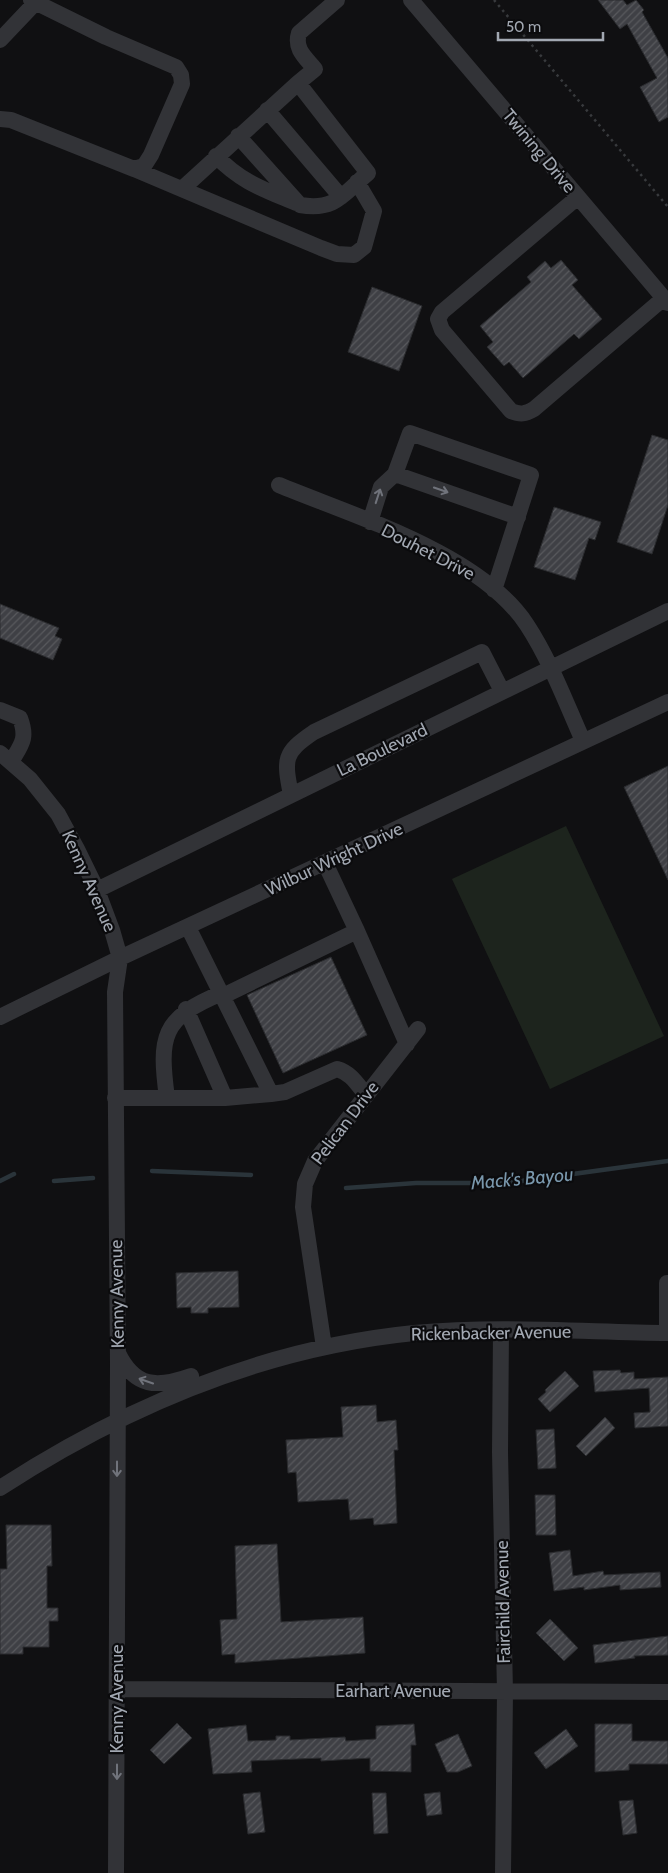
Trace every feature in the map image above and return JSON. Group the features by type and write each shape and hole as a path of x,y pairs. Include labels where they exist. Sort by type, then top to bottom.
{"street":[{"path":"182,189 238,136 315,69 298,50 297,40 299,33 337,0"},
{"name":"Twining Drive","path":"410,0 666,300"},
{"path":"0,40 35,1 106,38 176,66 182,84 151,155 144,166 134,169"},
{"path":"216,156 232,173 253,185 300,205 324,207 342,196 368,173 298,83"},
{"path":"267,110 342,196"},
{"path":"0,119 11,120 134,169 337,254 354,255 364,247 374,211 357,182"},
{"path":"238,136 300,205"},
{"path":"578,197 442,312 438,318 442,330 511,411 526,414 534,409 666,300"},
{"path":"370,522 381,487 395,474 410,433 532,475 494,590"},
{"path":"395,474 518,517"},
{"name":"Douhet Drive","path":"279,485 413,540 458,564 494,590 527,625 583,741"},
{"name":"La Boulevard","path":"97,890 668,611"},
{"path":"291,795 288,777 288,755 296,744 314,732 482,652 502,691"},
{"name":"Wilbur Wright Drive","path":"0,1017 120,958 668,702"},
{"path":"0,710 20,718 24,728 24,740 6,758"},
{"name":"Kenny Avenue","path":"6,758 30,779 58,814 97,890 120,958 116,992 118,1352 116,1873"},
{"path":"325,863 407,1044"},
{"path":"188,927 271,1094"},
{"path":"167,1098 162,1058 165,1041 174,1024 186,1009 357,931"},
{"path":"186,1009 225,1098"},
{"name":"Pelican Drive","path":"324,1347 303,1207 303,1190 310,1169 315,1161 418,1029"},
{"path":"116,1098 225,1098 271,1094 285,1092 337,1069 353,1078 366,1095"},
{"path":"667,1283 668,1333"},
{"name":"Rickenbacker Avenue","path":"0,1488 30,1468 118,1420 184,1390 227,1374 324,1347 414,1333 501,1330 668,1333"},
{"name":"Fairchild Avenue","path":"501,1330 500,1452 505,1692 503,1873"},
{"path":"118,1352 132,1374 151,1383 172,1383 206,1371 227,1374"},
{"name":"Earhart Avenue","path":"117,1688 668,1692"}],"path":[{"path":"494,0 668,207"}],"shaded area":[{"path":"566,826 664,1036 550,1089 452,879"}],"building":[{"path":"598,0 623,0 627,5 636,0 644,10 642,12 668,58 668,117 659,122 640,87 657,78 627,24 620,29"},
{"path":"561,260 578,280 572,285 602,319 579,339 574,334 523,378 509,362 504,366 487,347 493,342 480,326 531,282 527,277 545,261 551,268"},
{"path":"372,287 422,306 399,371 348,352"},
{"path":"652,435 668,440 668,505 652,554 617,542"},
{"path":"554,507 601,522 595,540 589,538 575,580 534,567"},
{"path":"0,604 59,628 55,636 62,639 53,660 0,638"},
{"path":"668,766 668,880 624,787"},
{"path":"331,957 367,1035 283,1073 247,995"},
{"path":"238,1271 239,1307 208,1308 208,1313 191,1313 191,1307 177,1308 176,1273"},
{"path":"620,1370 621,1373 634,1372 634,1379 668,1377 668,1426 635,1428 634,1413 650,1412 649,1388 595,1392 593,1371"},
{"path":"565,1371 579,1386 550,1412 538,1399"},
{"path":"376,1405 377,1422 396,1420 398,1450 394,1450 397,1523 374,1525 373,1518 350,1520 348,1499 298,1502 296,1472 288,1473 286,1440 343,1437 341,1407"},
{"path":"605,1417 615,1428 586,1456 576,1446"},
{"path":"554,1429 556,1468 538,1469 536,1430"},
{"path":"535,1495 555,1495 556,1535 536,1535"},
{"path":"6,1525 51,1525 52,1566 47,1566 47,1608 58,1608 58,1621 49,1621 49,1647 23,1647 23,1654 0,1654 0,1569 7,1569"},
{"path":"277,1544 281,1622 363,1617 365,1653 235,1663 235,1654 222,1655 220,1620 237,1619 235,1546"},
{"path":"570,1550 573,1576 603,1571 604,1575 660,1572 661,1587 620,1590 620,1585 584,1590 584,1587 554,1591 549,1553"},
{"path":"550,1619 578,1648 564,1661 536,1633"},
{"path":"668,1636 668,1655 634,1656 635,1658 595,1663 593,1645"},
{"path":"177,1723 192,1738 164,1764 150,1750"},
{"path":"414,1724 416,1745 411,1745 411,1772 370,1771 370,1758 321,1761 321,1758 251,1761 252,1772 213,1774 208,1729 246,1725 248,1741 276,1740 276,1736 290,1736 290,1740 345,1737 346,1741 376,1739 376,1726"},
{"path":"595,1724 632,1724 632,1741 668,1741 668,1764 629,1764 629,1770 595,1772"},
{"path":"566,1729 578,1746 546,1769 534,1753"},
{"path":"458,1734 472,1766 458,1772 447,1772 435,1744"},
{"path":"260,1792 265,1832 248,1834 243,1794"},
{"path":"440,1792 442,1814 427,1816 424,1794"},
{"path":"372,1793 386,1793 388,1833 374,1834"},
{"path":"633,1800 637,1833 623,1835 619,1801"}],"waterway":[{"name":"Mack's Bayou","path":"346,1188 416,1183 507,1183 668,1161"},
{"name":"Mack's Bayou","path":"152,1171 251,1175"},
{"name":"Mack's Bayou","path":"0,1181 14,1174"},
{"name":"Mack's Bayou","path":"54,1181 93,1178"}]}
